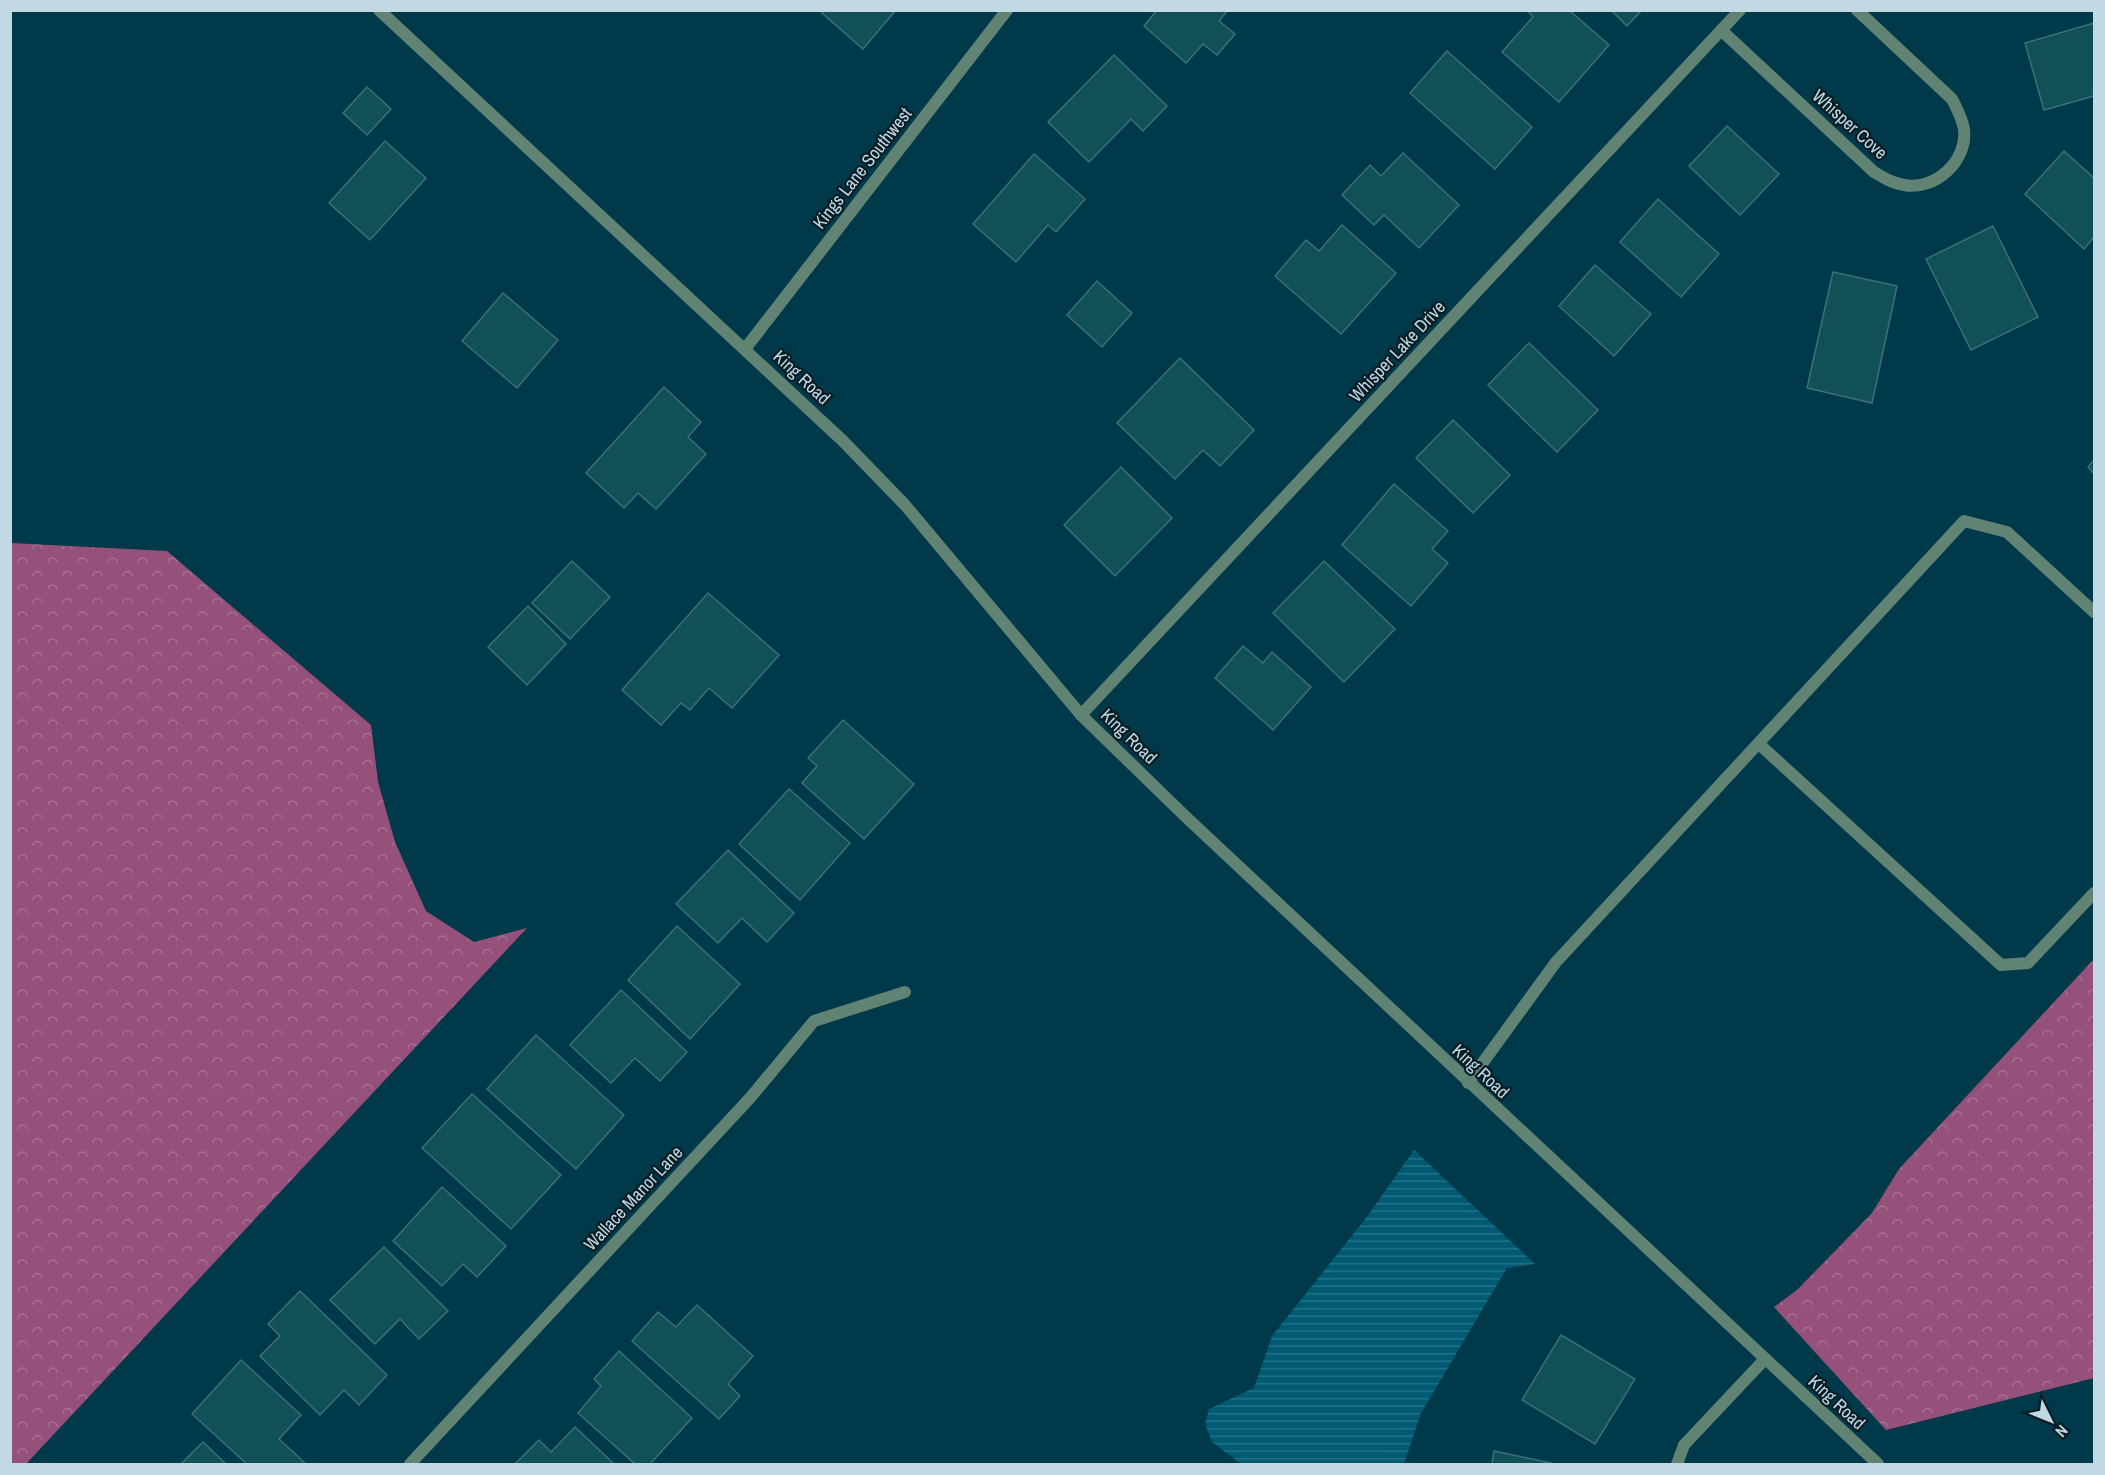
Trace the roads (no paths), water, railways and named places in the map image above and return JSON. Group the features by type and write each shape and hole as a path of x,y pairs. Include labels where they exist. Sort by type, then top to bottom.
{"street":[{"name":"King Road","path":"379,10 843,441 905,506 1081,715 1187,818 1878,1464"},
{"name":"Kings Lane Southwest","path":"745,348 1007,10"},
{"name":"Whisper Lake Drive","path":"1081,715 1740,10"},
{"name":"Whisper Cove","path":"1721,30 1874,172 1888,181 1906,186 1924,185 1940,177 1953,165 1962,150 1964,132 1960,114 1952,99 1857,10"},
{"path":"1468,1083 1556,962 1964,521 2007,532 2094,612"},
{"path":"1759,744 2001,965 2028,963 2094,892"},
{"name":"Wallace Manor Lane","path":"410,1464 750,1098 814,1021 905,992"},
{"path":"1677,1464 1684,1445 1765,1359"}],"water":[{"path":"1414,1150 1535,1264 1507,1268 1421,1413 1404,1464 1241,1464 1212,1442 1205,1424 1209,1409 1254,1388 1272,1336 1366,1218"}]}
